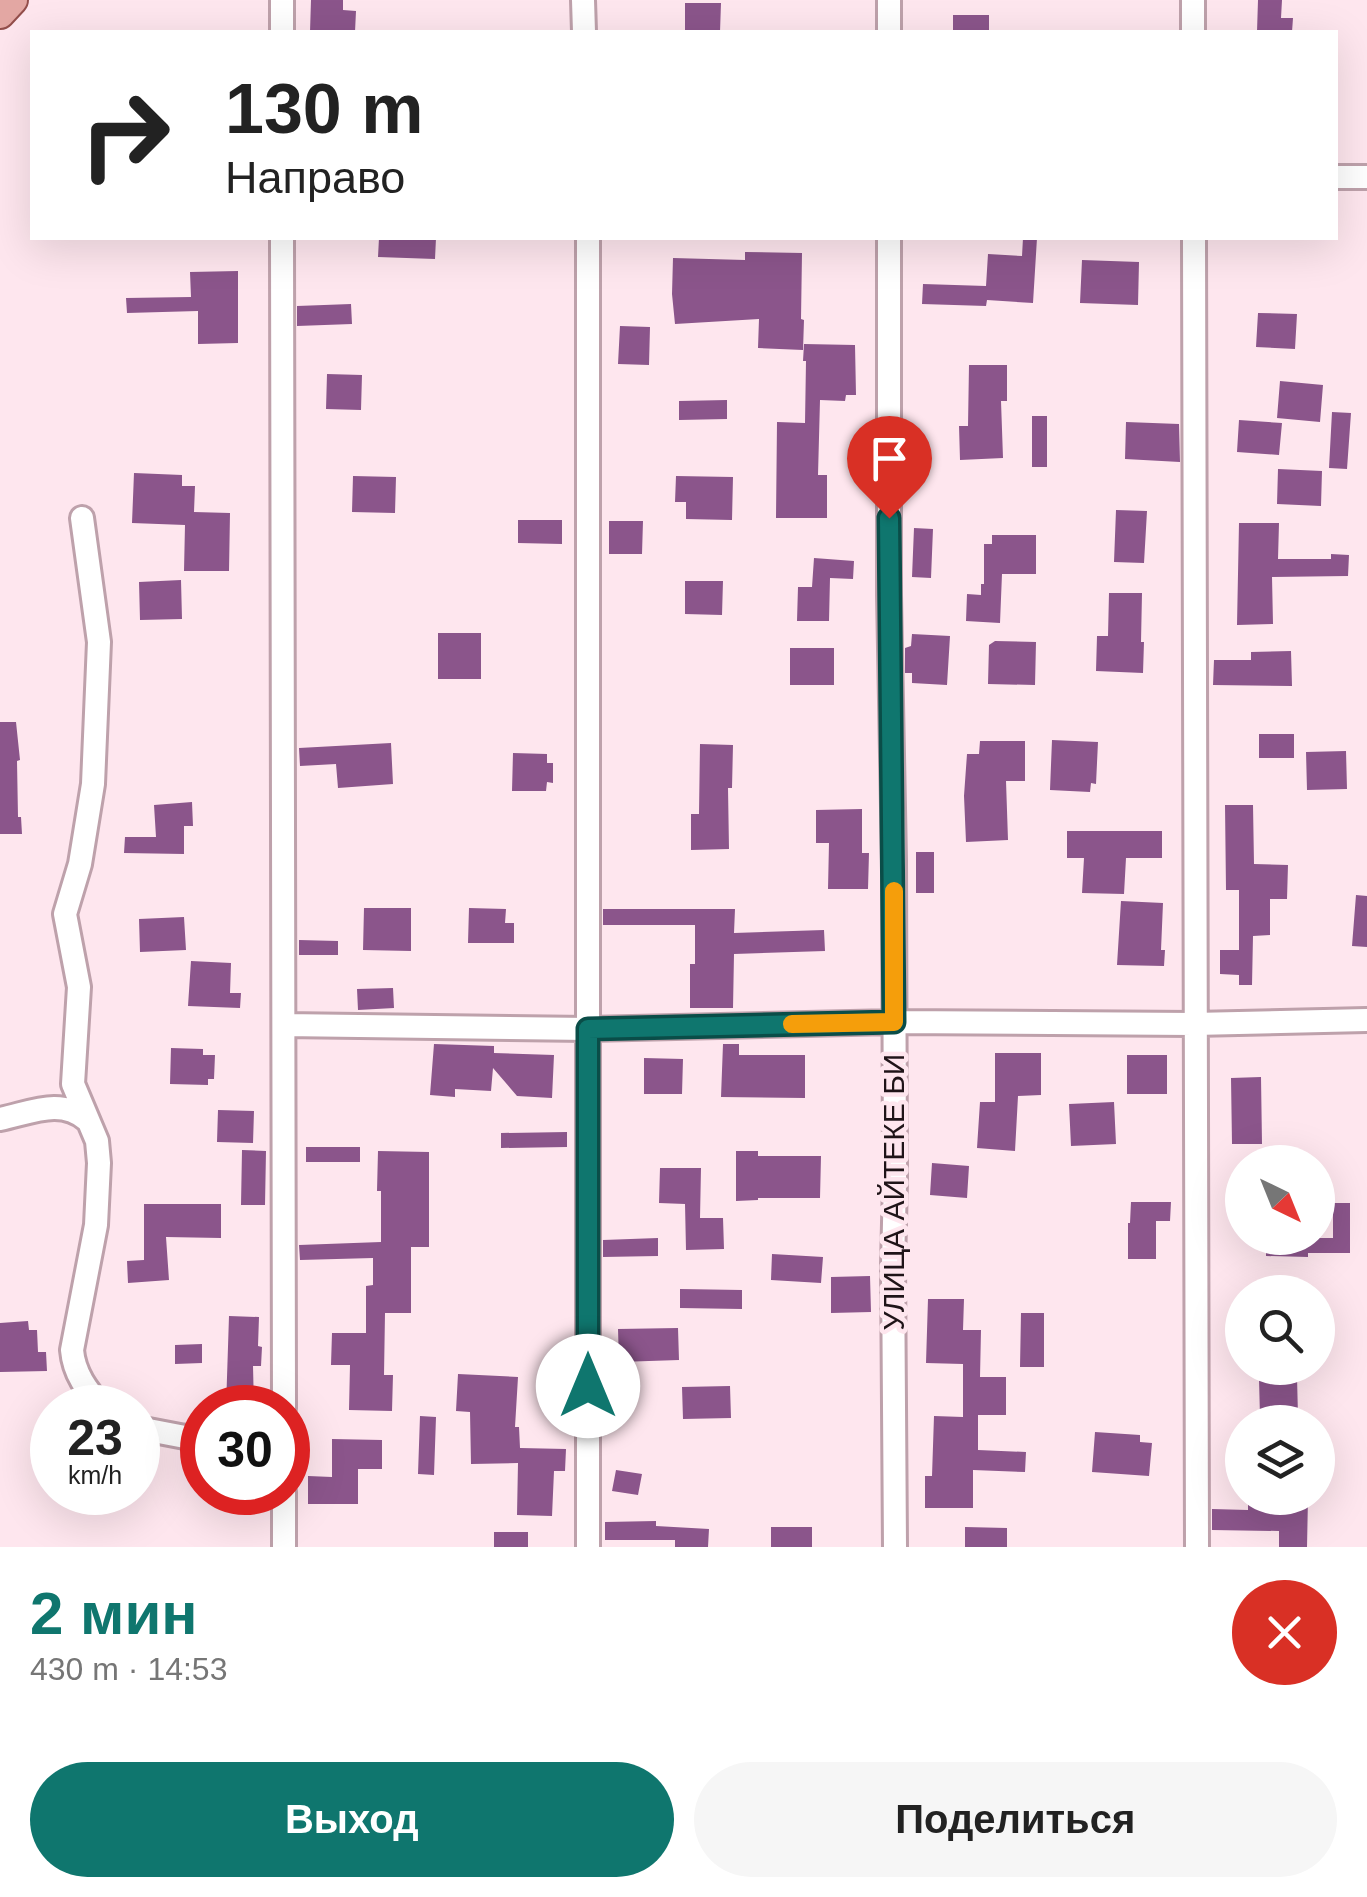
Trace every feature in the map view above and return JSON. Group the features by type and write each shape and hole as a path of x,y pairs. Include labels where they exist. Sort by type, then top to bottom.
{"main road":[{"path":"0,14 13,0"}],"street":[{"path":"282,0 282,30"},
{"path":"583,0 584,30"},
{"path":"889,0 889,30"},
{"path":"1193,0 1193,30"},
{"path":"1338,177 1367,177"},
{"path":"282,240 284,1385"},
{"path":"588,240 588,1547"},
{"name":"УЛИЦА АЙТЕКЕ БИ","path":"889,240 895,1547"},
{"path":"1194,240 1197,1547"},
{"path":"82,518 98,642 93,784 80,864 65,914 79,986 73,1084 97,1141 99,1187 96,1225 72,1350 73,1365 83,1385"},
{"path":"284,1025 588,1029 894,1022 1194,1024 1367,1020"},
{"path":"50,1107 73,1084"},
{"path":"0,1119 50,1107 78,1112 87,1120"},
{"path":"284,1515 284,1547"}],"building":[{"path":"311,0 343,0 343,10 356,11 355,30 310,30"},
{"path":"1258,0 1282,0 1281,18 1293,18 1292,30 1257,30"},
{"path":"685,3 721,3 720,30 685,30"},
{"path":"953,15 989,15 989,30 953,30"},
{"path":"379,240 436,240 435,259 378,257"},
{"path":"1023,240 1037,240 1033,303 987,300 986,306 922,304 923,284 986,286 988,254 1022,256"},
{"path":"745,252 802,253 803,350 758,348 759,319 675,324 673,258 745,260"},
{"path":"1082,260 1139,262 1138,305 1080,303"},
{"path":"238,271 238,343 198,344 198,311 127,313 126,298 191,297 190,272"},
{"path":"351,304 352,324 297,326 297,306"},
{"path":"1258,313 1297,314 1295,349 1256,347"},
{"path":"620,326 650,327 649,365 618,364"},
{"path":"804,344 855,345 856,395 846,395 845,401 820,400 818,475 827,475 827,518 776,518 777,422 805,423"},
{"path":"969,365 1007,365 1007,401 1001,401 1003,458 960,460 959,426 968,426"},
{"path":"327,374 362,375 361,410 326,409"},
{"path":"1280,381 1323,385 1320,422 1277,418"},
{"path":"727,400 727,419 679,420 679,401"},
{"path":"1332,412 1351,413 1347,469 1329,468"},
{"path":"1032,416 1047,416 1047,467 1032,467"},
{"path":"1239,420 1282,423 1279,455 1237,452"},
{"path":"1126,422 1179,424 1180,462 1125,459"},
{"path":"1278,469 1322,471 1321,506 1277,504"},
{"path":"134,473 182,475 182,486 195,486 194,512 230,513 229,571 184,571 185,525 132,523"},
{"path":"353,476 396,477 395,513 352,512"},
{"path":"676,476 733,477 732,520 686,519 686,502 675,502"},
{"path":"1116,510 1147,511 1144,563 1114,562"},
{"path":"518,520 562,520 562,544 518,543"},
{"path":"609,521 643,521 642,554 609,554"},
{"path":"1239,523 1279,523 1278,559 1349,555 1348,576 1272,577 1273,624 1237,625"},
{"path":"914,528 933,529 931,578 912,577"},
{"path":"992,535 1036,535 1036,574 1002,574 1000,623 966,621 967,594 981,595 984,544 992,544"},
{"path":"814,558 854,561 853,579 830,578 829,621 797,621 798,587 812,587"},
{"path":"181,580 182,619 140,620 139,582"},
{"path":"685,581 723,581 722,615 685,614"},
{"path":"1109,593 1142,593 1143,673 1096,671 1097,636 1108,636"},
{"path":"438,633 481,633 481,679 438,679"},
{"path":"912,634 950,636 947,685 912,683 912,673 905,673 905,648 911,646"},
{"path":"995,641 1036,642 1035,685 988,684 989,645"},
{"path":"790,648 834,648 834,685 790,685"},
{"path":"1291,651 1292,686 1213,685 1214,660 1251,660 1251,652"},
{"path":"0,722 16,722 20,760 18,817 22,834 0,834"},
{"path":"1259,734 1294,734 1294,758 1259,758"},
{"path":"1052,740 1098,742 1096,784 1091,783 1090,792 1050,790"},
{"path":"980,741 1025,741 1025,781 1006,781 1008,840 966,842 967,754 979,754"},
{"path":"391,743 393,784 338,788 336,764 300,766 299,748"},
{"path":"700,744 733,745 732,788 728,788 729,849 691,850 691,814 699,814"},
{"path":"1346,751 1347,789 1307,790 1306,752"},
{"path":"513,753 547,754 547,763 553,763 553,783 547,782 546,791 512,791"},
{"path":"192,802 193,826 184,826 184,854 124,853 125,837 156,837 154,805"},
{"path":"1225,805 1253,805 1254,864 1288,865 1287,899 1270,899 1270,935 1253,936 1252,985 1239,985 1239,975 1220,974 1220,950 1239,950 1239,890 1226,890"},
{"path":"862,809 862,853 869,853 868,889 828,889 829,843 816,843 816,810"},
{"path":"1067,831 1162,831 1162,858 1126,858 1124,894 1082,893 1084,858 1067,858"},
{"path":"916,852 934,852 934,893 916,893"},
{"path":"1356,895 1367,896 1367,947 1352,946"},
{"path":"1121,901 1163,903 1164,966 1117,965"},
{"path":"364,908 411,908 411,951 363,950"},
{"path":"469,908 506,909 505,923 514,923 514,943 468,943"},
{"path":"603,909 735,909 734,933 824,930 825,951 734,954 733,1008 690,1008 695,925 603,925"},
{"path":"184,917 186,950 140,952 139,919"},
{"path":"299,940 338,941 338,955 299,955"},
{"path":"191,961 231,963 230,993 241,993 240,1008 188,1006"},
{"path":"393,988 394,1008 358,1010 357,989"},
{"path":"434,1044 494,1046 494,1053 554,1055 552,1098 517,1096 493,1068 491,1091 455,1089 455,1097 430,1095"},
{"path":"723,1044 739,1044 739,1055 805,1055 805,1098 721,1097"},
{"path":"171,1048 203,1049 203,1055 215,1055 214,1079 208,1079 208,1085 170,1084"},
{"path":"995,1053 1041,1053 1041,1095 1018,1096 1015,1151 977,1148 980,1102 995,1102"},
{"path":"1127,1055 1167,1055 1167,1094 1127,1094"},
{"path":"644,1058 683,1059 682,1094 644,1094"},
{"path":"1261,1077 1262,1144 1232,1144 1231,1078"},
{"path":"1114,1102 1116,1144 1071,1146 1069,1104"},
{"path":"218,1110 254,1111 253,1143 217,1142"},
{"path":"567,1132 567,1147 501,1148 501,1133"},
{"path":"306,1147 360,1147 360,1162 306,1162"},
{"path":"242,1150 266,1151 265,1205 241,1205"},
{"path":"378,1151 429,1152 429,1247 411,1247 411,1313 385,1313 384,1375 393,1375 392,1411 349,1410 350,1365 331,1365 332,1333 366,1333 366,1286 373,1285 373,1258 300,1260 299,1245 381,1242"},
{"path":"736,1151 758,1151 758,1156 821,1156 820,1198 736,1201"},
{"path":"932,1163 969,1166 967,1198 930,1195"},
{"path":"660,1168 701,1168 700,1218 723,1218 724,1249 686,1250 685,1204 659,1203"},
{"path":"1131,1202 1171,1202 1170,1221 1156,1221 1156,1259 1128,1259"},
{"path":"1335,1203 1350,1203 1350,1253 1335,1253"},
{"path":"144,1204 221,1204 221,1238 166,1237 169,1280 128,1283 127,1261 144,1260"},
{"path":"658,1238 658,1256 603,1257 603,1240"},
{"path":"772,1254 823,1257 821,1283 771,1280"},
{"path":"1308,1255 1308,1257 1266,1256"},
{"path":"870,1276 871,1312 831,1313 831,1277"},
{"path":"680,1289 742,1290 742,1309 680,1308"},
{"path":"928,1299 964,1299 963,1330 981,1330 980,1377 1006,1377 1006,1415 978,1415 978,1450 1026,1452 1025,1472 973,1470 973,1508 925,1508 925,1476 932,1476 934,1416 963,1417 963,1364 926,1363"},
{"path":"1021,1313 1044,1313 1044,1367 1020,1367"},
{"path":"229,1316 259,1317 261,1366 253,1366 253,1385 227,1385"},
{"path":"28,1321 29,1330 37,1330 38,1352 46,1352 47,1371 0,1372 0,1323"},
{"path":"678,1328 679,1360 619,1362 618,1329"},
{"path":"202,1344 202,1363 175,1364 175,1345"},
{"path":"458,1374 518,1377 515,1427 519,1427 520,1448 566,1449 565,1471 554,1471 552,1516 517,1515 518,1463 471,1464 470,1412 456,1411"},
{"path":"1259,1385 1297,1385 1298,1405 1260,1405"},
{"path":"730,1386 731,1418 683,1419 682,1387"},
{"path":"420,1416 436,1417 434,1475 418,1474"},
{"path":"1095,1432 1140,1435 1140,1442 1152,1443 1149,1476 1092,1472"},
{"path":"332,1439 382,1440 382,1469 358,1469 358,1504 310,1504 310,1476 332,1477"},
{"path":"616,1470 642,1474 638,1495 612,1491"},
{"path":"1212,1509 1225,1509 1225,1515 1308,1515 1307,1547 1279,1547 1279,1531 1212,1530"},
{"path":"656,1521 656,1526 709,1529 708,1547 675,1547 675,1540 605,1540 605,1522"},
{"path":"771,1527 812,1527 812,1547 771,1547"},
{"path":"965,1527 1007,1528 1007,1547 965,1547"},
{"path":"494,1532 528,1532 528,1547 494,1547"}],"slow traffic":[{"path":"792,1024 894,1022 894,891"}],"route":[{"path":"588,1386 588,1029 894,1022 889,518"}]}
